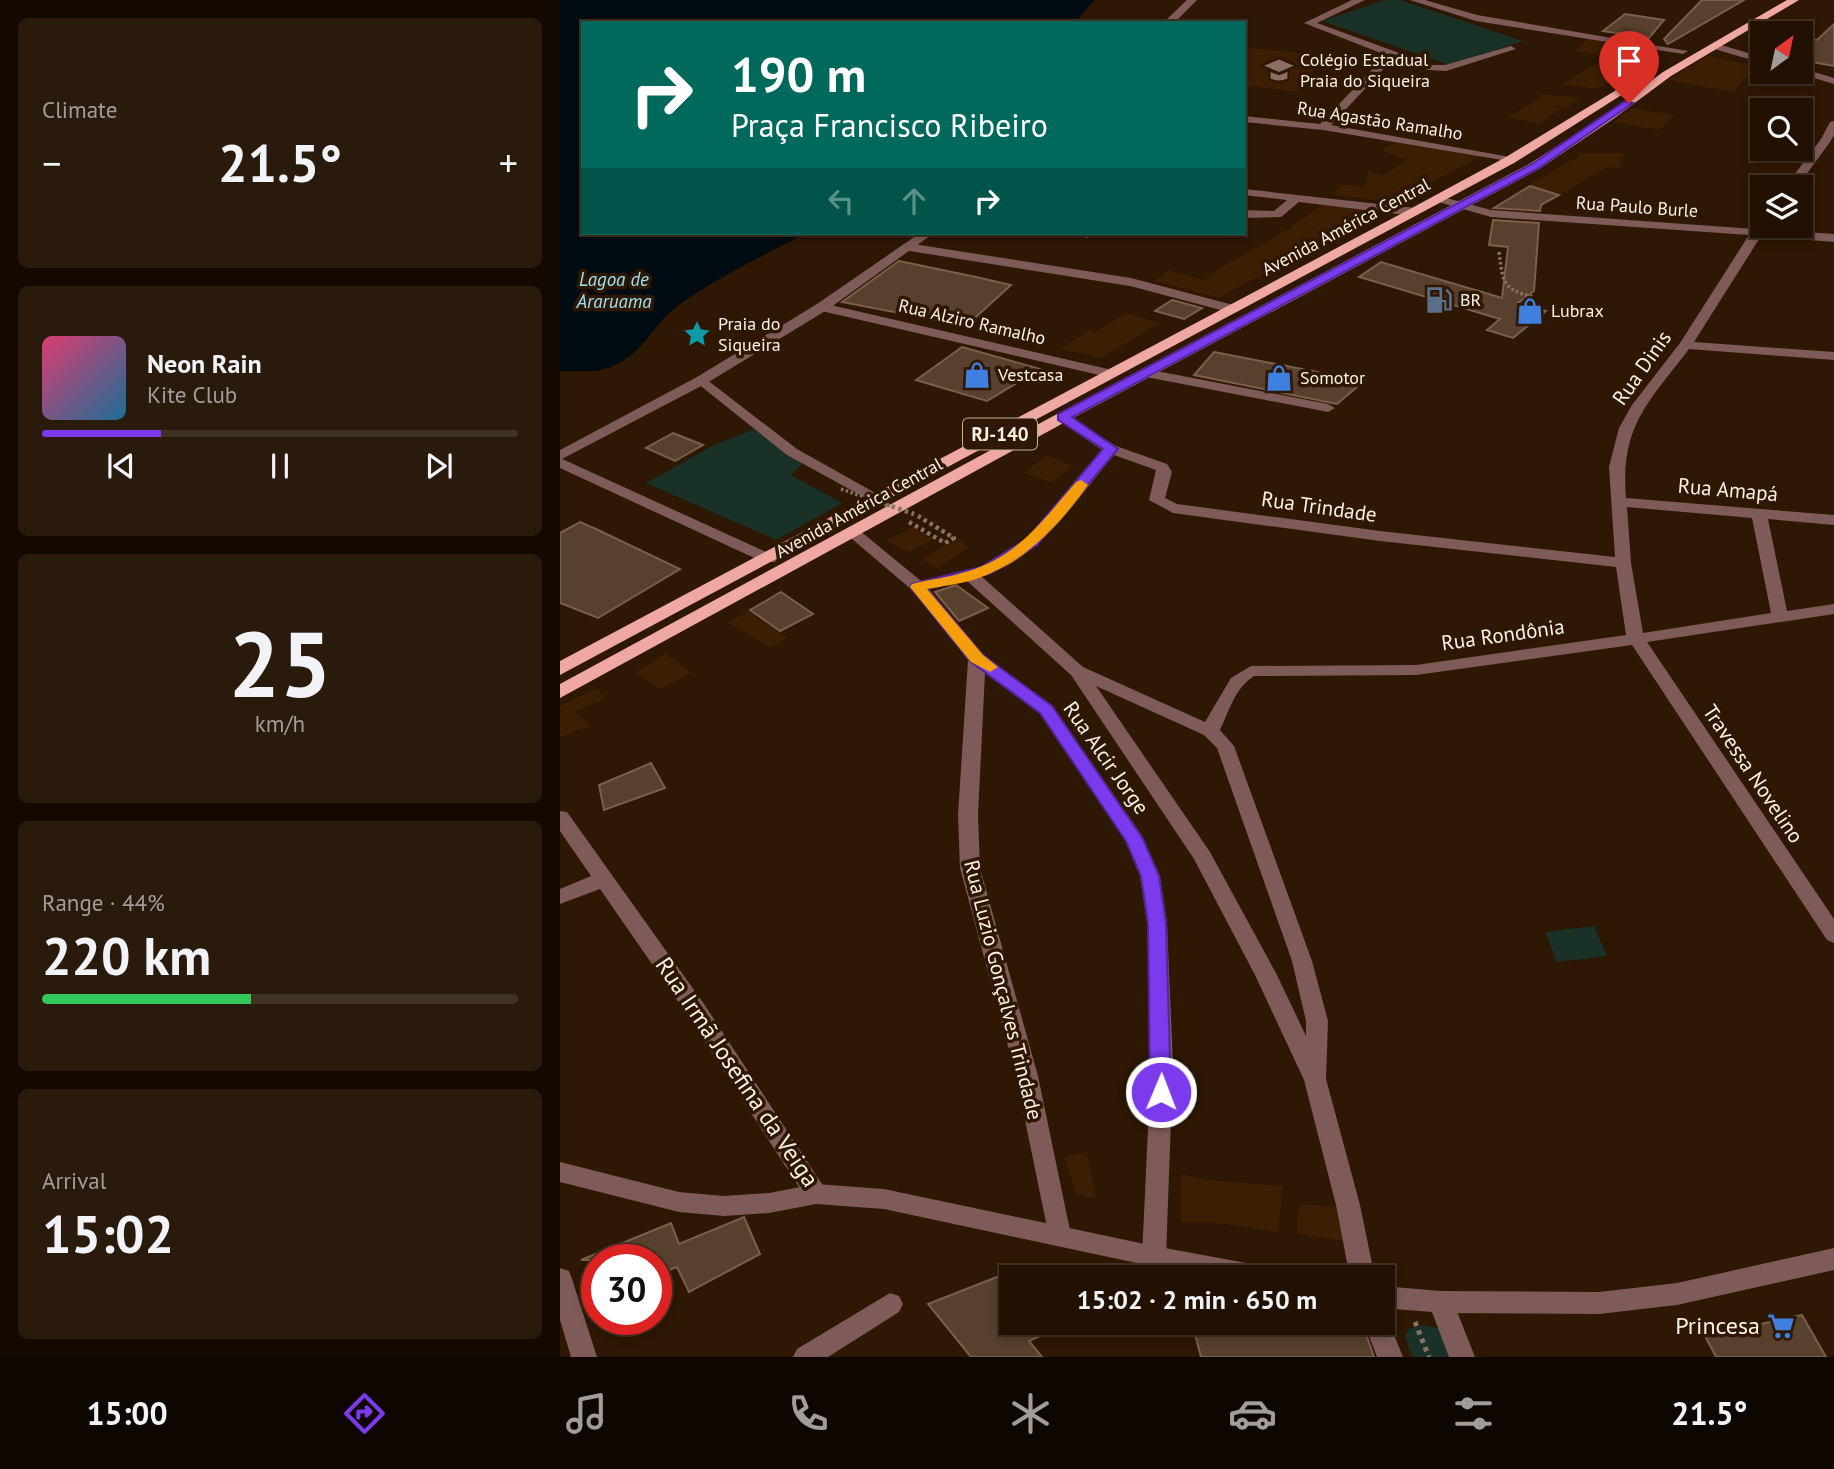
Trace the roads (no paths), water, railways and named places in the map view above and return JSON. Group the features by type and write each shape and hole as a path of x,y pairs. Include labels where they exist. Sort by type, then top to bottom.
{"highway":[{"name":"Avenida América Central","path":"560,669 1510,160 1759,7 1794,0"},
{"name":"Avenida América Central","path":"560,692 853,533 899,515 1063,417 1535,166 1773,5"}],"street":[{"path":"1170,21 1192,0"},
{"path":"1360,0 1308,23 1439,69 1511,49"},
{"path":"1415,0 1476,18 1684,51"},
{"path":"1714,46 1750,56"},
{"path":"1323,127 1392,54"},
{"path":"1813,75 1834,81"},
{"name":"Rua Agastão Ramalho","path":"1246,121 1323,127 1510,160"},
{"path":"1801,175 1830,141 1834,124"},
{"path":"1246,192 1415,212"},
{"path":"1246,214 1277,215 1297,198"},
{"name":"Rua Paulo Burle","path":"1439,199 1491,213 1750,229"},
{"path":"560,456 702,380 822,307 925,235"},
{"name":"Rua Paulo Burle","path":"1813,236 1834,238"},
{"name":"Rua Dinis","path":"1635,638 1623,563 1616,467 1626,428 1637,408 1685,345 1754,238"},
{"path":"907,247 1119,279 1169,290 1232,309"},
{"name":"Rua Alziro Ramalho","path":"822,307 1112,374"},
{"path":"1685,345 1834,356"},
{"path":"1146,373 1328,408"},
{"path":"702,380 792,452 878,499"},
{"name":"Rua Trindade","path":"1063,417 1111,449 1162,467 1165,472 1157,499 1173,508 1380,536 1623,563"},
{"path":"918,587 971,576 1009,558 1032,542 1111,449"},
{"path":"560,463 769,559"},
{"name":"Rua Amapá","path":"1619,502 1834,520"},
{"path":"1759,513 1780,616"},
{"name":"Rua Alcir Jorge","path":"853,533 918,587 977,659 1046,710 1134,839 1150,876 1157,923 1162,1065 1154,1257"},
{"path":"971,576 1077,671 1203,857 1238,920 1315,1080 1348,1205 1360,1265"},
{"name":"Rua Rondônia","path":"1210,732 1235,683 1242,675 1251,671 1429,668 1834,609"},
{"name":"Travessa Novelino","path":"1635,638 1834,935"},
{"name":"Rua Luzio Gonçalves Trindade","path":"977,659 968,815 970,869 1027,1076 1059,1235"},
{"path":"1077,671 1210,732 1225,746 1303,961 1317,1021 1315,1080"},
{"name":"Rua Irmã Josefina da Veiga","path":"560,817 696,1010 816,1194 884,1199 1197,1265"},
{"path":"560,897 604,879"},
{"path":"560,1172 679,1202 724,1206 758,1204 816,1194"},
{"path":"1395,1298 1441,1302 1599,1303 1677,1294 1834,1259"},
{"path":"560,1279 584,1357"},
{"path":"1441,1302 1462,1357"},
{"path":"806,1357 890,1304"},
{"path":"1382,1335 1390,1357"}],"water":[{"name":"Lagoa de Araruama","path":"560,0 1094,0 1077,21 581,21 581,235 801,235 724,276 679,305 641,346 624,360 600,370 560,371"}],"place":[{"name":"Colégio Estadual Praia do Siqueira","path":"1279,70"},
{"name":"BR","path":"1439,300"},
{"name":"Lubrax","path":"1530,311"},
{"name":"Praia do Siqueira","path":"697,334"},
{"name":"Vestcasa","path":"977,375"},
{"name":"Somotor","path":"1279,378"},
{"name":"Princesa","path":"1781,1326"}]}
